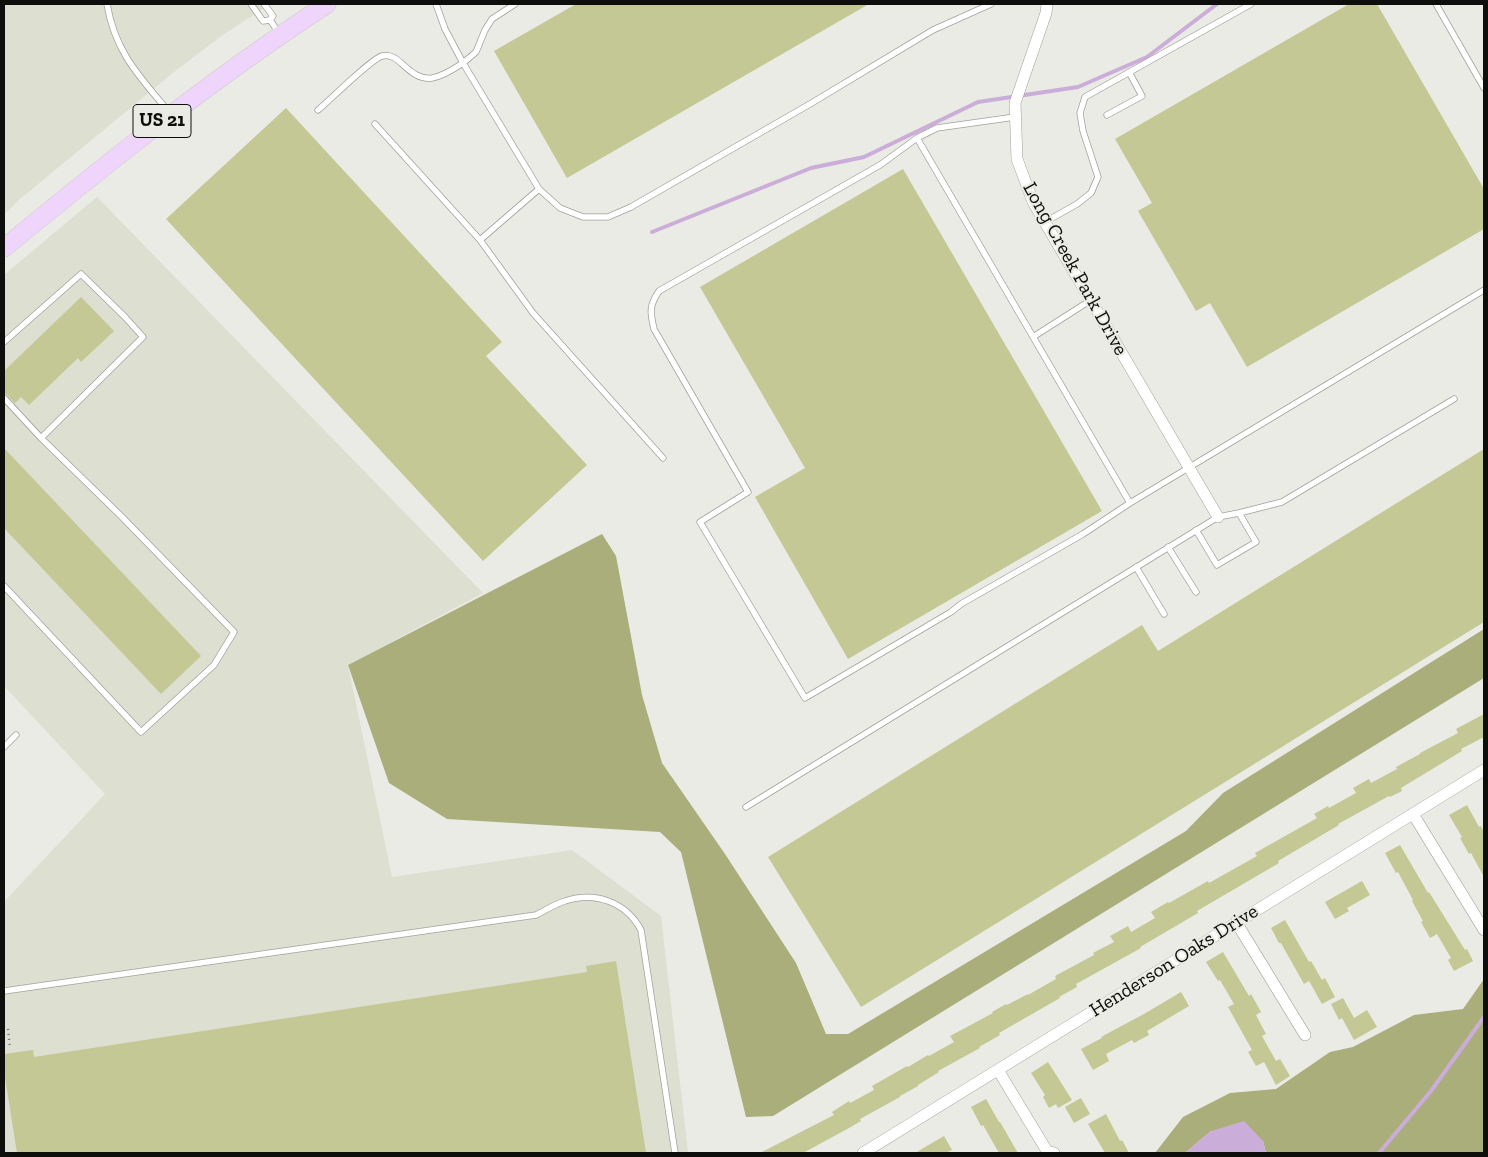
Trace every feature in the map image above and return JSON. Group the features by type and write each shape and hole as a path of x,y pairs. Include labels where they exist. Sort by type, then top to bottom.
{"main road":[{"name":"US 21","path":"4,248 76,188 171,114 280,35 327,4"}],"street":[{"name":"Long Creek Park Drive","path":"1047,4 1046,14 1015,103 1017,159 1033,202 1218,517"},
{"name":"Henderson Oaks Drive","path":"863,1153 1484,770"},
{"path":"1413,814 1484,930"},
{"path":"1236,922 1305,1036"},
{"path":"998,1070 1047,1151 1054,1153"}],"lane":[{"path":"107,4 113,30 128,62 171,114"},
{"path":"251,4 263,21 270,20"},
{"path":"264,4 273,16 270,20"},
{"path":"436,4 445,29 463,64 540,189 560,208 583,217 608,217 631,207 933,30 991,4"},
{"path":"318,110 381,56 389,55 398,60 410,72 420,77 432,78 445,74 463,64 476,52 492,19 515,4"},
{"path":"1045,222 1077,204 1091,193 1098,177 1083,132 1080,113 1086,97 1251,4"},
{"path":"1436,4 1484,88"},
{"path":"270,20 280,35"},
{"path":"1107,115 1142,96 1129,72"},
{"path":"1016,116 937,128 917,138 880,164 660,291 653,300 650,313 654,329 748,492 700,522 805,698 951,612 961,604 1083,534 1130,503 1484,290"},
{"path":"375,124 480,240 532,314 663,458"},
{"path":"917,138 1130,503"},
{"path":"480,240 540,189"},
{"path":"4,342 80,274 143,337 41,438"},
{"path":"1033,337 1091,300"},
{"path":"4,398 41,438 122,517 234,632 214,665 141,732 4,586"},
{"path":"746,807 1218,517 1282,502 1454,399"},
{"path":"1196,530 1217,565 1256,542 1239,513"},
{"path":"1168,547 1196,592"},
{"path":"1136,567 1164,614"},
{"path":"4,747 16,735"},
{"path":"4,991 536,915 564,901 583,897 602,899 621,907 635,920 641,930 675,1153"}],"path":[{"path":"8,1029 10,1048"}],"shaded area":[{"path":"4,4 270,4 220,37 174,72 20,199 4,215"},
{"path":"97,197 483,593 348,665 392,877 572,850 661,916 688,1153 4,1153 4,902 105,794 4,686 4,275"},
{"path":"1244,1121 1263,1141 1266,1153 1185,1153 1211,1131"}],"green space":[{"path":"602,534 616,556 642,695 662,763 725,854 796,963 826,1034 848,1034 1186,831 1223,793 1484,629 1484,678 773,1116 746,1117 681,852 660,832 447,819 389,783 348,665"},
{"path":"1484,979 1484,1153 1266,1153 1263,1141 1211,1131 1185,1153 1155,1153 1183,1117 1230,1093 1276,1089 1330,1052 1353,1047 1414,1015 1463,1009"}],"building":[{"path":"576,4 869,4 567,178 494,51"},
{"path":"1349,4 1377,4 1484,189 1484,229 1247,367 1210,303 1196,311 1138,211 1152,203 1115,139"},
{"path":"286,108 502,342 486,356 587,465 483,561 166,219"},
{"path":"903,169 1102,511 848,659 755,497 805,468 700,287"},
{"path":"81,297 114,331 81,362 78,358 29,405 21,397 15,403 4,392 4,371"},
{"path":"4,448 201,656 161,694 4,528"},
{"path":"1484,449 1484,622 861,1007 768,857 1142,625 1158,651"},
{"path":"1484,714 1484,737 1461,749 1462,751 1401,788 1402,791 1389,796 1338,824 1278,861 1279,863 1197,911 1198,913 1141,948 1076,984 1077,987 1060,998 999,1033 1000,1035 980,1048 938,1071 918,1086 860,1119 861,1121 803,1153 760,1153 834,1115 832,1112 849,1101 850,1103 874,1090 872,1086 954,1042 950,1036 1006,1004 1028,995 1056,979 1055,976 1094,955 1093,953 1114,942 1110,936 1128,926 1131,932 1155,918 1151,912 1257,856 1255,853 1317,818 1314,814 1356,793 1353,788 1369,779 1371,783 1397,769 1396,767 1458,733 1456,729"},
{"path":"1467,805 1479,827 1481,826 1484,832 1484,877 1471,853 1469,854 1460,838 1462,837 1449,815"},
{"path":"1400,845 1428,893 1465,950 1467,949 1473,961 1454,971 1448,960 1451,958 1437,934 1430,938 1421,922 1423,921 1413,900 1385,853"},
{"path":"1362,881 1370,895 1347,908 1349,911 1335,919 1325,902"},
{"path":"1285,920 1309,962 1311,961 1322,980 1325,978 1335,997 1322,1004 1309,981 1304,984 1271,928"},
{"path":"1223,952 1249,996 1251,994 1261,1012 1256,1015 1266,1034 1262,1036 1276,1061 1280,1059 1290,1076 1276,1085 1264,1062 1256,1066 1248,1052 1252,1050 1228,1007 1234,1004 1220,980 1218,981 1206,962"},
{"path":"616,961 646,1153 17,1153 4,1071 4,1054 33,1050 34,1057 587,972 586,966"},
{"path":"1181,992 1189,1006 1147,1031 1149,1035 1134,1043 1132,1040 1106,1054 1109,1061 1093,1070 1081,1049"},
{"path":"1343,998 1354,1018 1367,1010 1377,1027 1354,1040 1342,1018 1339,1020 1331,1004"},
{"path":"1048,1062 1072,1100 1058,1108 1056,1104 1049,1108 1043,1097 1045,1095 1031,1073"},
{"path":"1081,1098 1090,1114 1074,1123 1065,1107"},
{"path":"986,1099 1018,1153 999,1153 983,1125 981,1126 971,1107"},
{"path":"1106,1114 1120,1141 1122,1140 1129,1153 1105,1153 1088,1124"},
{"path":"944,1136 952,1150 946,1153 915,1153"}],"waterway":[{"path":"652,232 811,168 864,157 978,102 1078,87 1147,57 1217,4"},
{"path":"1379,1153 1431,1091 1484,1017"}]}
